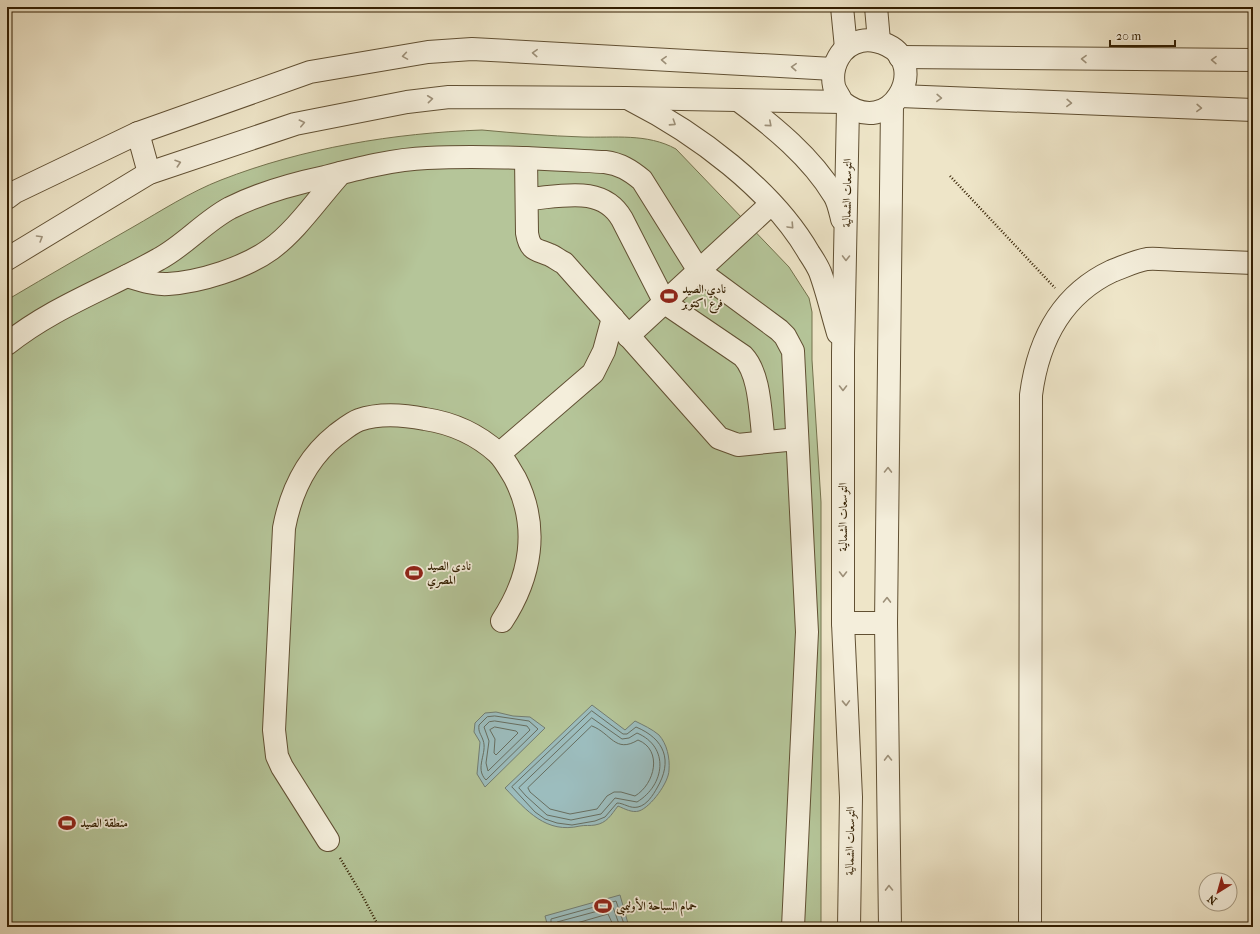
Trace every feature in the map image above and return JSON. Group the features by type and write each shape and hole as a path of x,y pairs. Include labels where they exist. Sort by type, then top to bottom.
{"street":[{"path":"842,7 846,48"},
{"path":"876,7 879,41"},
{"path":"845,104 834,86 833,69 838,57 846,48 856,42 867,40 879,41 891,47 900,57 905,70 905,84 896,101 886,623 890,927"},
{"path":"7,198 15,192 138,133 310,72 428,52 472,49 833,69"},
{"path":"900,57 1253,60"},
{"path":"7,259 149,173 295,124 407,102 449,97 626,98 845,104 863,112 878,112 896,101 1253,110"},
{"path":"626,98 661,115 690,134 751,183 797,233 820,271 843,353"},
{"path":"738,100 769,123 808,162 835,196 846,234"},
{"name":"التوسعات الشمالية","path":"845,104 846,234 843,353 843,623 850,797 849,927"},
{"path":"138,133 149,173"},
{"path":"7,344 42,318 160,259 210,220 249,199 283,186 341,173 425,158 526,158 605,162 615,163 630,170 642,180 699,271 779,330 790,344 794,359 807,632 793,927"},
{"path":"526,158 527,233 528,241 533,248 543,254 549,254 564,263 718,438 738,445 797,439"},
{"path":"126,276 147,282 167,284 198,279 244,264 271,249 286,236 341,173"},
{"path":"526,199 593,196 608,202 622,219 664,303 743,356 749,362 755,377 764,442"},
{"path":"628,336 770,204"},
{"path":"1030,927 1031,395 1034,370 1042,345 1054,323 1069,303 1086,287 1125,265 1147,259 1253,263"},
{"path":"499,454 593,373 604,351 613,318"},
{"path":"328,840 282,767 275,743 274,730 284,528 294,489 315,456 328,442 359,420 378,417 416,417 446,424 469,433 499,454 519,487 525,505 530,544 522,585 513,604 502,621"},
{"path":"843,623 886,623"}],"path":[{"path":"950,176 1069,303"},
{"path":"328,840 362,895 379,927"}],"green space":[{"name":"نادى الصيد المصري","path":"482,130 558,136 642,138 665,144 676,149 789,267 809,298 812,312 812,360 821,502 821,927 7,927 7,300 187,196 221,180 284,159 349,144 416,135"}],"water":[{"path":"592,705 625,730 635,721 659,735 666,747 669,761 669,770 666,781 649,805 639,811 631,811 618,806 606,820 599,824 568,828 547,824 529,812 505,788"},
{"path":"496,712 513,716 530,717 545,728 485,787 477,774 480,742 474,732 475,723 485,713"},
{"name":"حمام السباحة الأوليمبى","path":"620,895 629,927 548,927 545,916"}],"place":[{"name":"نادي الصيد فرع اكتوبر","path":"669,296"},
{"name":"نادى الصيد المصري","path":"414,573"},
{"name":"منطقة الصيد","path":"67,823"},
{"name":"حمام السباحة الأوليمبى","path":"603,906"}]}
